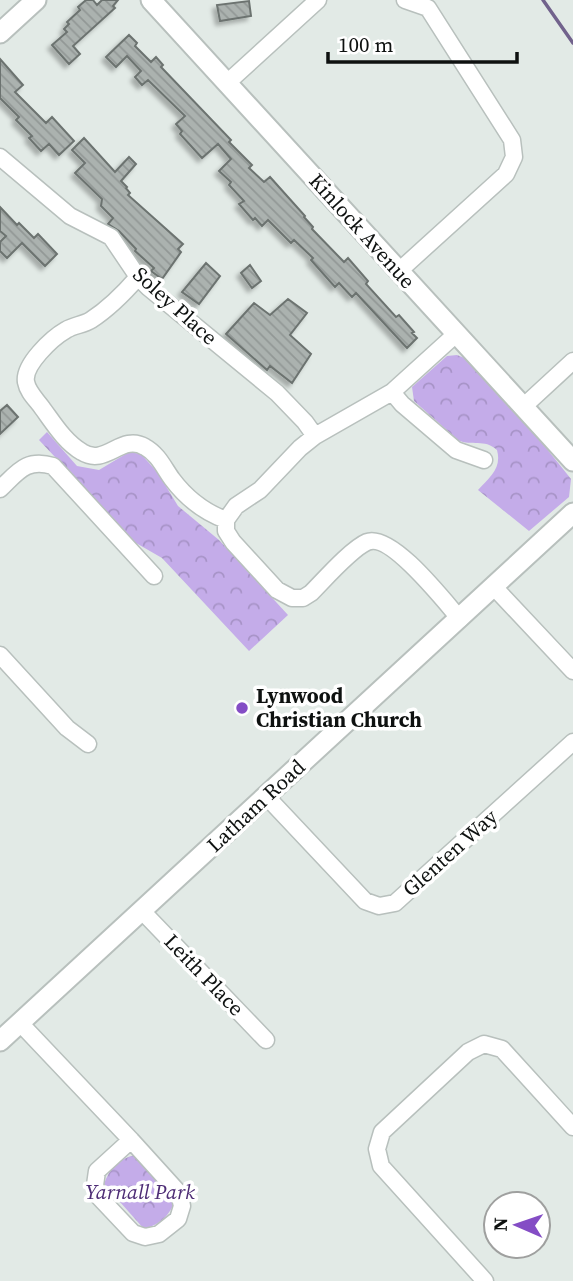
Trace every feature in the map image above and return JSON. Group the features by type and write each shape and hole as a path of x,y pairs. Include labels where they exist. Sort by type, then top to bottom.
{"street":[{"path":"2,28 36,0"},
{"name":"Kinlock Avenue","path":"150,0 573,461"},
{"path":"227,83 318,0"},
{"path":"399,271 506,174 514,157 512,140 428,8 405,0"},
{"name":"Soley Place","path":"0,157 70,216 111,237 138,277 277,393 315,436"},
{"path":"138,277 98,315 68,328 43,349 28,368 25,379 29,391 62,435 82,453 95,457 109,454 131,442 146,447 163,462 172,479 188,497 205,512 226,520"},
{"path":"456,334 392,392 315,436 280,466 260,489 236,506 226,520 226,531 277,590 292,598 303,598 366,542 389,545 460,619"},
{"path":"523,407 573,361"},
{"path":"392,392 402,404 456,450 484,460"},
{"path":"0,489 25,466 39,462 53,466 154,576"},
{"name":"Latham Road","path":"0,1041 573,513"},
{"path":"494,587 573,671"},
{"path":"0,655 67,729 88,744"},
{"name":"Glenten Way","path":"267,796 365,901 379,906 395,903 573,742"},
{"name":"Leith Place","path":"142,911 266,1040"},
{"path":"20,1023 131,1140 179,1193 182,1206 178,1219 159,1234 145,1237 133,1233 99,1197 95,1185 97,1171 131,1140"},
{"path":"485,1281 381,1166 377,1149 382,1132 468,1052 484,1044 502,1049 573,1127"}],"green space":[{"path":"457,355 467,359 531,429 571,479 569,497 529,531 478,490 496,467 497,450 487,444 458,440 414,401 412,387 447,356"},
{"path":"47,432 77,466 99,470 129,452 141,454 158,473 178,506 219,540 288,615 249,651 162,558 136,543 39,440"},
{"name":"Yarnall Park","path":"135,1155 176,1199 164,1218 144,1229 104,1184 115,1165"}],"building":[{"path":"86,0 93,0 97,5 102,0 118,0 113,6 115,8 73,46 80,54 69,64 52,45 67,32 64,29 69,24 67,22"},
{"path":"249,1 251,16 220,21 217,5"},
{"path":"129,35 137,43 135,46 151,62 156,57 163,65 161,67 231,140 229,142 252,165 249,168 264,182 270,177 305,216 312,229 344,262 348,258 368,281 366,284 396,317 399,315 417,338 407,348 356,293 352,297 339,283 335,287 311,260 313,258 294,240 291,243 268,220 262,226 255,218 253,220 239,204 244,201 229,185 231,182 219,171 231,159 218,144 202,158 180,134 182,131 176,124 185,116 148,80 142,85 135,77 141,71 127,56 116,67 106,57"},
{"path":"0,59 23,85 15,92 46,123 52,117 74,141 59,155 49,144 41,151 29,138 32,136 16,120 19,117 0,98"},
{"path":"84,138 115,172 129,157 136,164 121,181 130,193 128,195 183,244 178,249 181,252 162,279 151,271 154,268 135,251 119,231 108,224 113,218 101,206 102,199 75,173 85,163 72,150"},
{"path":"0,207 34,238 38,234 57,254 45,266 22,243 7,258 0,251 0,242 6,236 0,231"},
{"path":"206,263 220,276 199,304 182,292"},
{"path":"250,265 261,281 252,288 241,273"},
{"path":"288,299 307,313 290,335 311,354 292,383 270,366 267,370 226,334 254,303 270,315"},
{"path":"7,405 18,417 0,434 0,411"}],"waterway":[{"path":"543,0 573,43"}],"place":[{"name":"Lynwood Christian Church","path":"242,708"}]}
